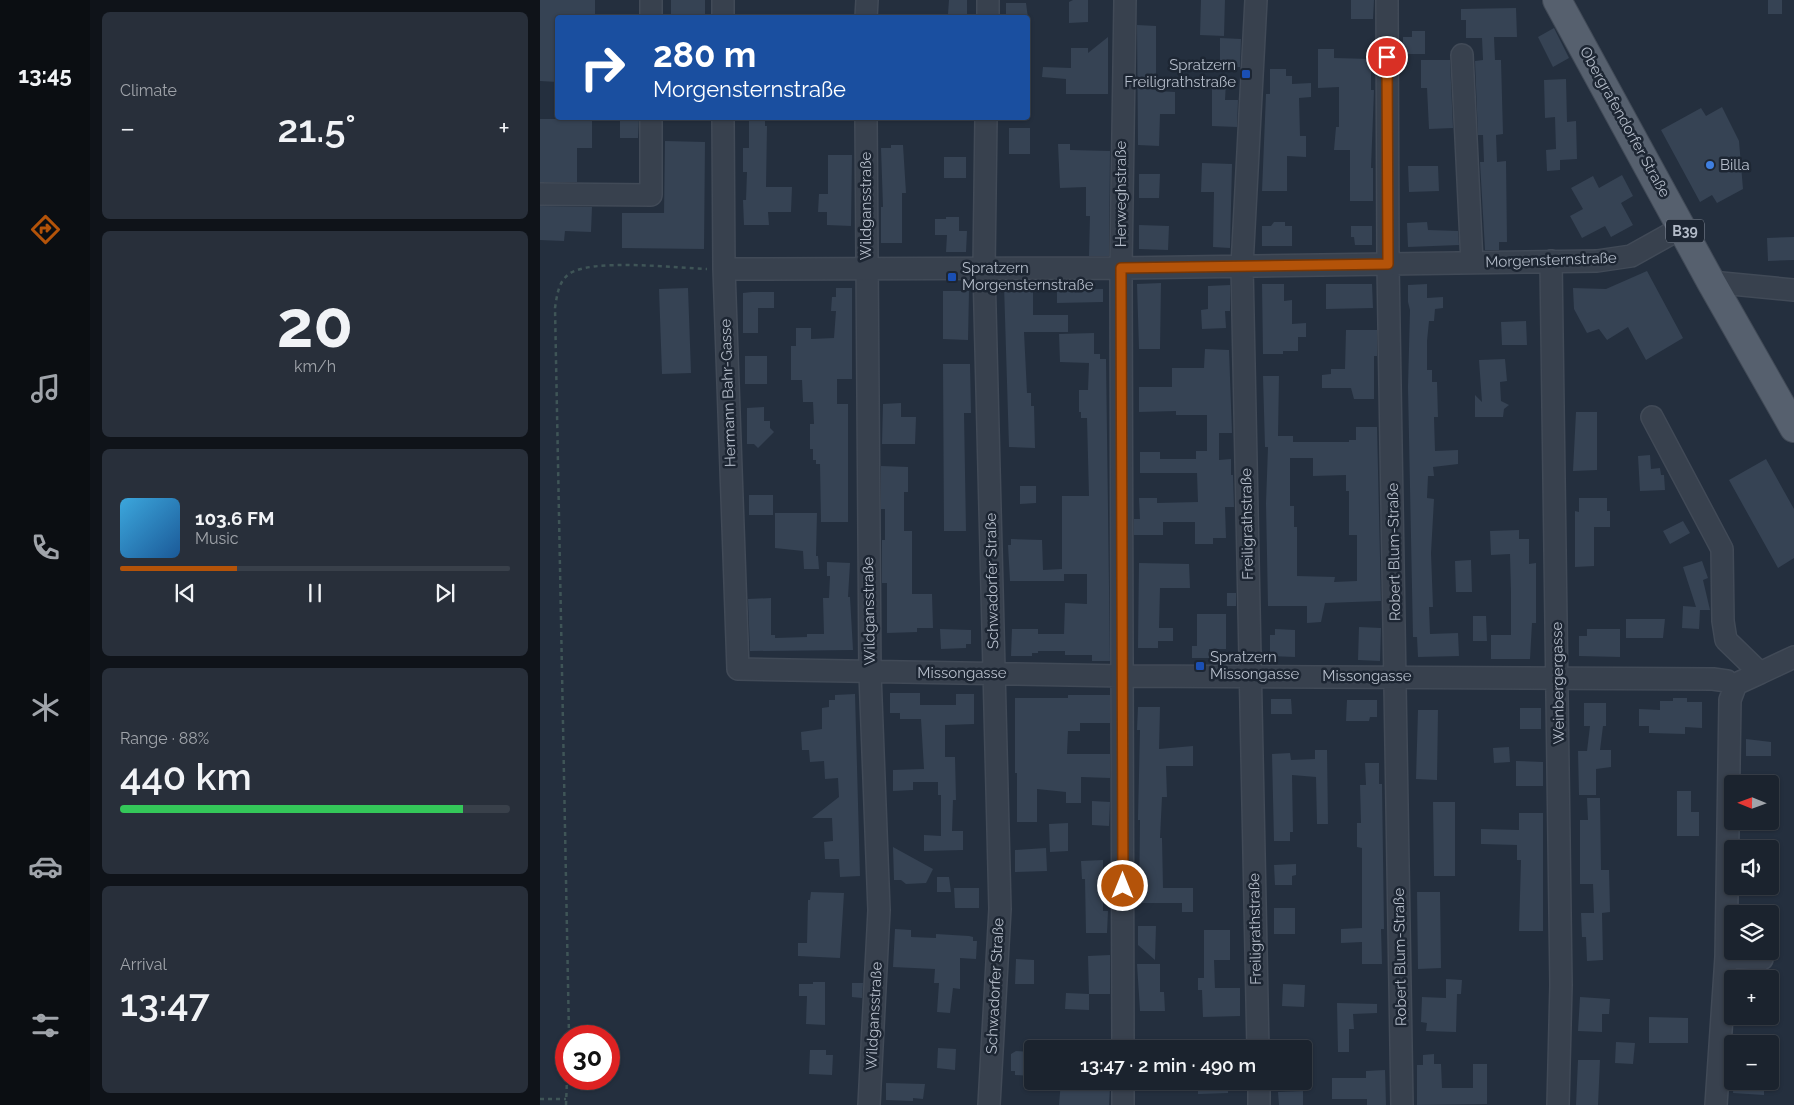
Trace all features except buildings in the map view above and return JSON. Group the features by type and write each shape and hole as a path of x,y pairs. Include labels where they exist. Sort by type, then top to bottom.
{"main road":[{"name":"Obergrafendorfer Straße","path":"1557,0 1683,227 1711,282 1794,428"}],"street":[{"path":"651,0 651,15"},
{"path":"723,0 723,15"},
{"path":"866,0 866,15"},
{"path":"988,0 988,15"},
{"name":"Herweghstraße","path":"1123,1040 1121,268 1125,0"},
{"name":"Freiligrathstraße","path":"1256,0 1242,266 1258,1040"},
{"name":"Robert Blum-Straße","path":"1387,0 1388,264 1397,676 1402,1105"},
{"name":"Morgensternstraße","path":"1462,55 1472,263"},
{"path":"540,194 651,195 651,120"},
{"name":"Hermann Bahr-Gasse","path":"723,120 724,270 738,669"},
{"name":"Wildgansstraße","path":"866,120 865,270 870,673 879,910 869,1105"},
{"name":"Schwadorfer Straße","path":"986,120 984,269 1000,909 989,1105"},
{"name":"Morgensternstraße","path":"724,270 1121,268 1597,261 1631,256 1683,227"},
{"name":"Weinbergergasse","path":"1551,261 1561,985 1558,1105"},
{"path":"1711,282 1794,290"},
{"path":"1652,417 1722,549 1723,621 1726,640 1760,673"},
{"path":"1727,905 1730,700 1736,684 1794,657"},
{"name":"Missongasse","path":"738,669 870,673 1123,676 1397,676 1713,679 1726,681"},
{"path":"1716,1105 1726,960"},
{"path":"1123,1090 1123,1105"},
{"path":"1259,1090 1259,1105"}],"path":[{"path":"569,1025 555,308 559,285 569,274 585,268 604,265 724,270"},
{"path":"566,1090 566,1105"},
{"path":"540,1099 566,1099"}],"place":[{"name":"Spratzern Freiligrathstraße","path":"1246,74"},
{"name":"Billa","path":"1710,165"},
{"name":"Spratzern Morgensternstraße","path":"952,277"},
{"name":"Spratzern Missongasse","path":"1200,666"}],"route":[{"path":"1123,886 1121,268 1388,264 1387,57"}]}
